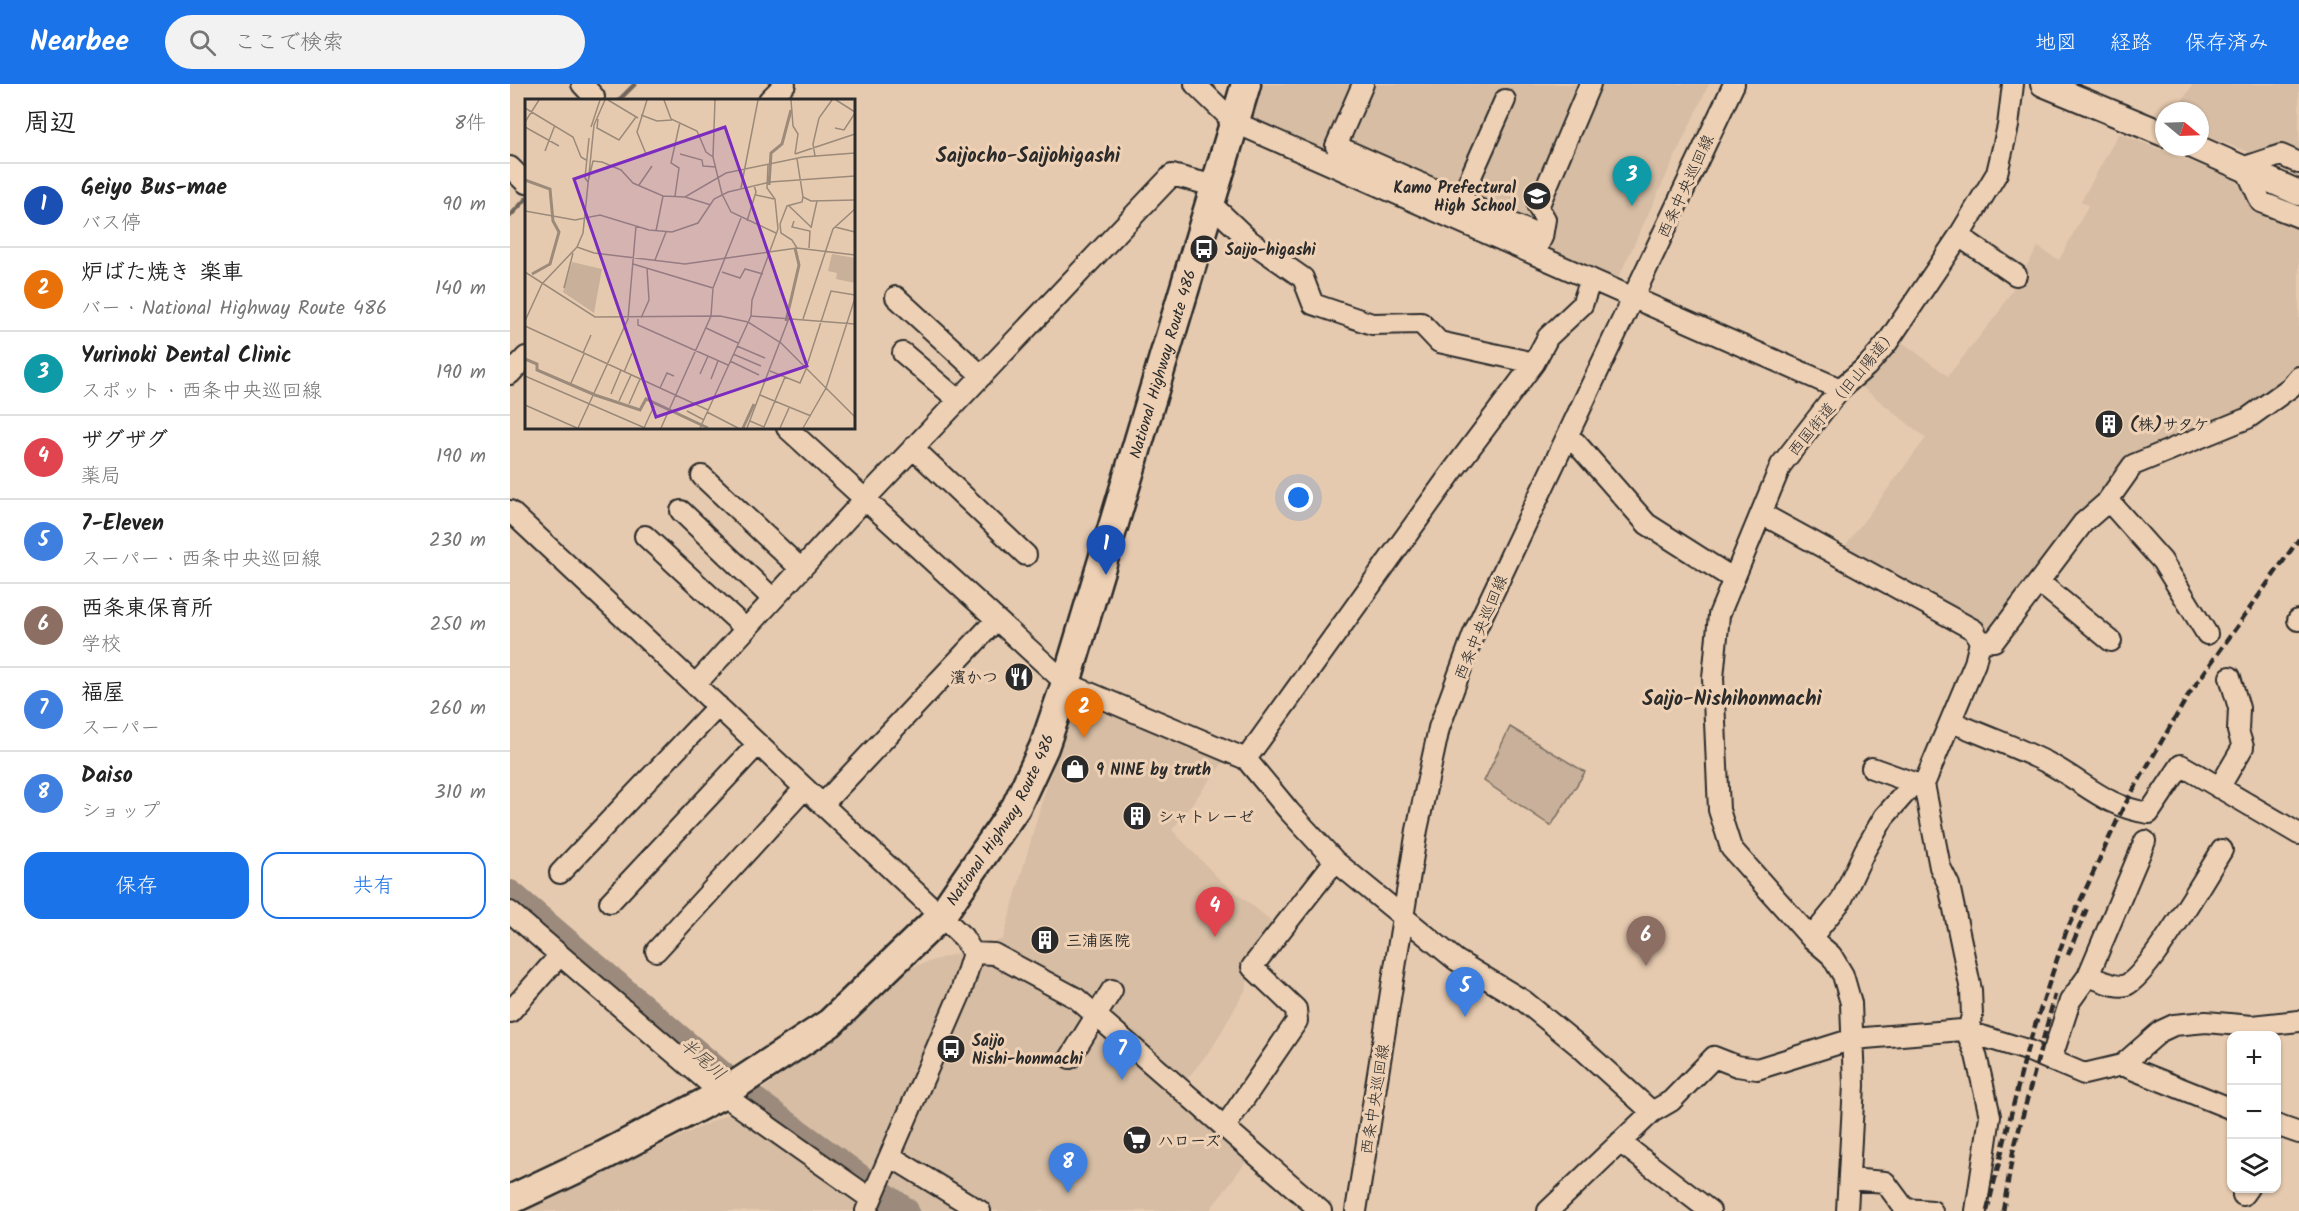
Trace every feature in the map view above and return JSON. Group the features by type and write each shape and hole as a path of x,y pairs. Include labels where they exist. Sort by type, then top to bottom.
{"highway":[{"name":"National Highway Route 486","path":"510,1200 603,1156 733,1087 830,1023 941,916 1016,807 1044,747 1066,683 1246,84"}],"main road":[{"path":"2043,84 2155,130"},
{"path":"2209,153 2299,193"}],"street":[{"path":"770,99 785,84"},
{"path":"1195,84 1234,122 1538,246"},
{"path":"1364,84 1336,146 1460,201 1591,279 1840,389"},
{"path":"1538,246 1545,219 1538,207 1590,84"},
{"name":"西条中央巡回線","path":"1356,1211 1402,915 1439,728 1474,633 1734,84"},
{"name":"西国街道（旧山陽道）","path":"1847,1211 1854,1085 1851,1003 1843,975 1830,955 1811,938 1731,848 1719,810 1713,678 1719,615 1732,578 1762,514 1781,465 1840,389 1867,366 1887,343 1959,236 1997,173 2008,126 2013,84"},
{"path":"1460,201 1505,100"},
{"path":"2299,163 2281,155 2245,167 2261,202 2299,217"},
{"path":"510,167 525,182"},
{"path":"695,685 864,500 1172,175 1212,195 1250,241 1303,278 1312,304 1372,324 1421,323 1439,342 1534,363"},
{"path":"1959,236 2016,275"},
{"path":"1246,759 1452,472 1534,363 1548,337 1582,305 1591,279"},
{"path":"896,297 982,376"},
{"path":"903,353 958,400"},
{"path":"510,374 525,358"},
{"path":"1980,642 1994,641 2083,523 2108,500 2133,465 2248,418 2291,387 2299,377"},
{"path":"788,429 1066,683 1246,759 1288,811 1335,861 1456,960 1524,1001 1579,1046 1652,1112"},
{"path":"1568,438 1576,443 1647,524 1732,578"},
{"path":"914,448 1026,555"},
{"path":"702,476 801,569"},
{"path":"2108,500 2162,561 2207,634"},
{"path":"681,511 773,599"},
{"path":"1762,514 1974,630 1980,642 1975,663 1952,722 1919,784 1884,817 1865,850 1841,901 1811,938"},
{"path":"510,912 560,955 733,1087 868,1205 961,992 973,953 963,937 823,804 512,516"},
{"path":"645,536 746,629"},
{"path":"2040,582 2111,641"},
{"path":"823,804 996,620"},
{"path":"2219,788 2243,747 2238,731 2239,708 2230,677"},
{"path":"560,873 718,706"},
{"path":"1952,722 2047,763 2108,802 2129,810 2149,813 2181,765 2299,834"},
{"path":"610,902 758,744"},
{"path":"1872,768 1919,784"},
{"path":"1919,784 1940,867 1949,885 1971,990 1972,1016 1967,1033 1976,1055 1990,1116 1976,1211"},
{"path":"656,951 805,788"},
{"path":"2051,1060 2070,1001 2088,976 2145,841"},
{"path":"2088,976 2121,986 2128,984 2146,967 2223,850"},
{"path":"1224,1128 1297,1021 1296,1009 1252,967 1335,861"},
{"path":"973,953 994,954 1076,998 1321,1211"},
{"path":"510,1012 560,955"},
{"path":"1070,1058 1112,990"},
{"path":"1548,1211 1652,1112 1671,1101 1714,1057 1737,1066 1756,1069 1853,1039 1962,1030 2051,1060 2084,1074 2122,1065 2162,1031 2174,1025 2206,1022 2252,1026 2299,1021"},
{"path":"2122,1065 2227,1107"},
{"path":"2281,1126 2299,1133"},
{"path":"1620,1142 1710,1211"},
{"path":"887,1162 980,1211"},
{"path":"1849,1179 1885,1182 1905,1209 1932,1211"}],"shaded area":[{"name":"Kamo Prefectural High School","path":"1260,84 1709,84 1616,283 1255,126 1249,115"},
{"path":"2193,84 2299,84 2299,156 2254,154 2209,137 2209,102 2182,102"},
{"name":"(株)サタケ","path":"2119,133 2155,147 2155,156 2176,156 2234,179 2254,205 2299,225 2299,365 2282,387 2245,416 2131,458 1988,635 1842,550 1926,438 1857,383 1898,339 1948,376 1999,312 2038,247 2059,260 2088,206 2081,201"},
{"path":"1078,694 1228,756 1172,830 1219,879 1278,926 1248,971 1247,987 1214,1045 1184,1083 1254,1151 1209,1211 522,1211 732,1112 838,1033 909,968 1003,939 1042,801"},
{"path":"1510,727 1585,772 1551,826 1484,781"}],"waterway":[{"path":"620,99 635,84"},
{"path":"510,216 525,200"},
{"name":"半尾川","path":"510,894 738,1089 905,1211"}],"railway":[{"path":"1987,1211 2027,1050 2066,932 2123,808 2189,694 2299,539"},
{"path":"2068,955 2087,908"},
{"path":"2003,1211 2013,1152 2055,995"}],"place":[{"name":"Kamo Prefectural High School","path":"1537,196"},
{"name":"Yurinoki Dental Clinic","path":"1632,206"},
{"name":"Saijo-higashi","path":"1204,249"},
{"name":"(株)サタケ","path":"2109,424"},
{"name":"Geiyo Bus-mae","path":"1106,575"},
{"name":"濱かつ","path":"1019,677"},
{"name":"炉ばた焼き 楽車","path":"1084,738"},
{"name":"9 NINE by truth","path":"1075,769"},
{"name":"シャトレーゼ","path":"1137,816"},
{"name":"ザグザグ","path":"1215,937"},
{"name":"三浦医院","path":"1045,940"},
{"name":"西条東保育所","path":"1646,966"},
{"name":"7-Eleven","path":"1465,1017"},
{"name":"Saijo Nishi-honmachi","path":"951,1049"},
{"name":"福屋","path":"1122,1080"},
{"name":"ハローズ","path":"1137,1140"},
{"name":"Daiso","path":"1068,1193"}],"district":[{"name":"Saijocho-Saijohigashi","path":"1028,155"},
{"name":"Saijo-Nishihonmachi","path":"1732,698"}]}
